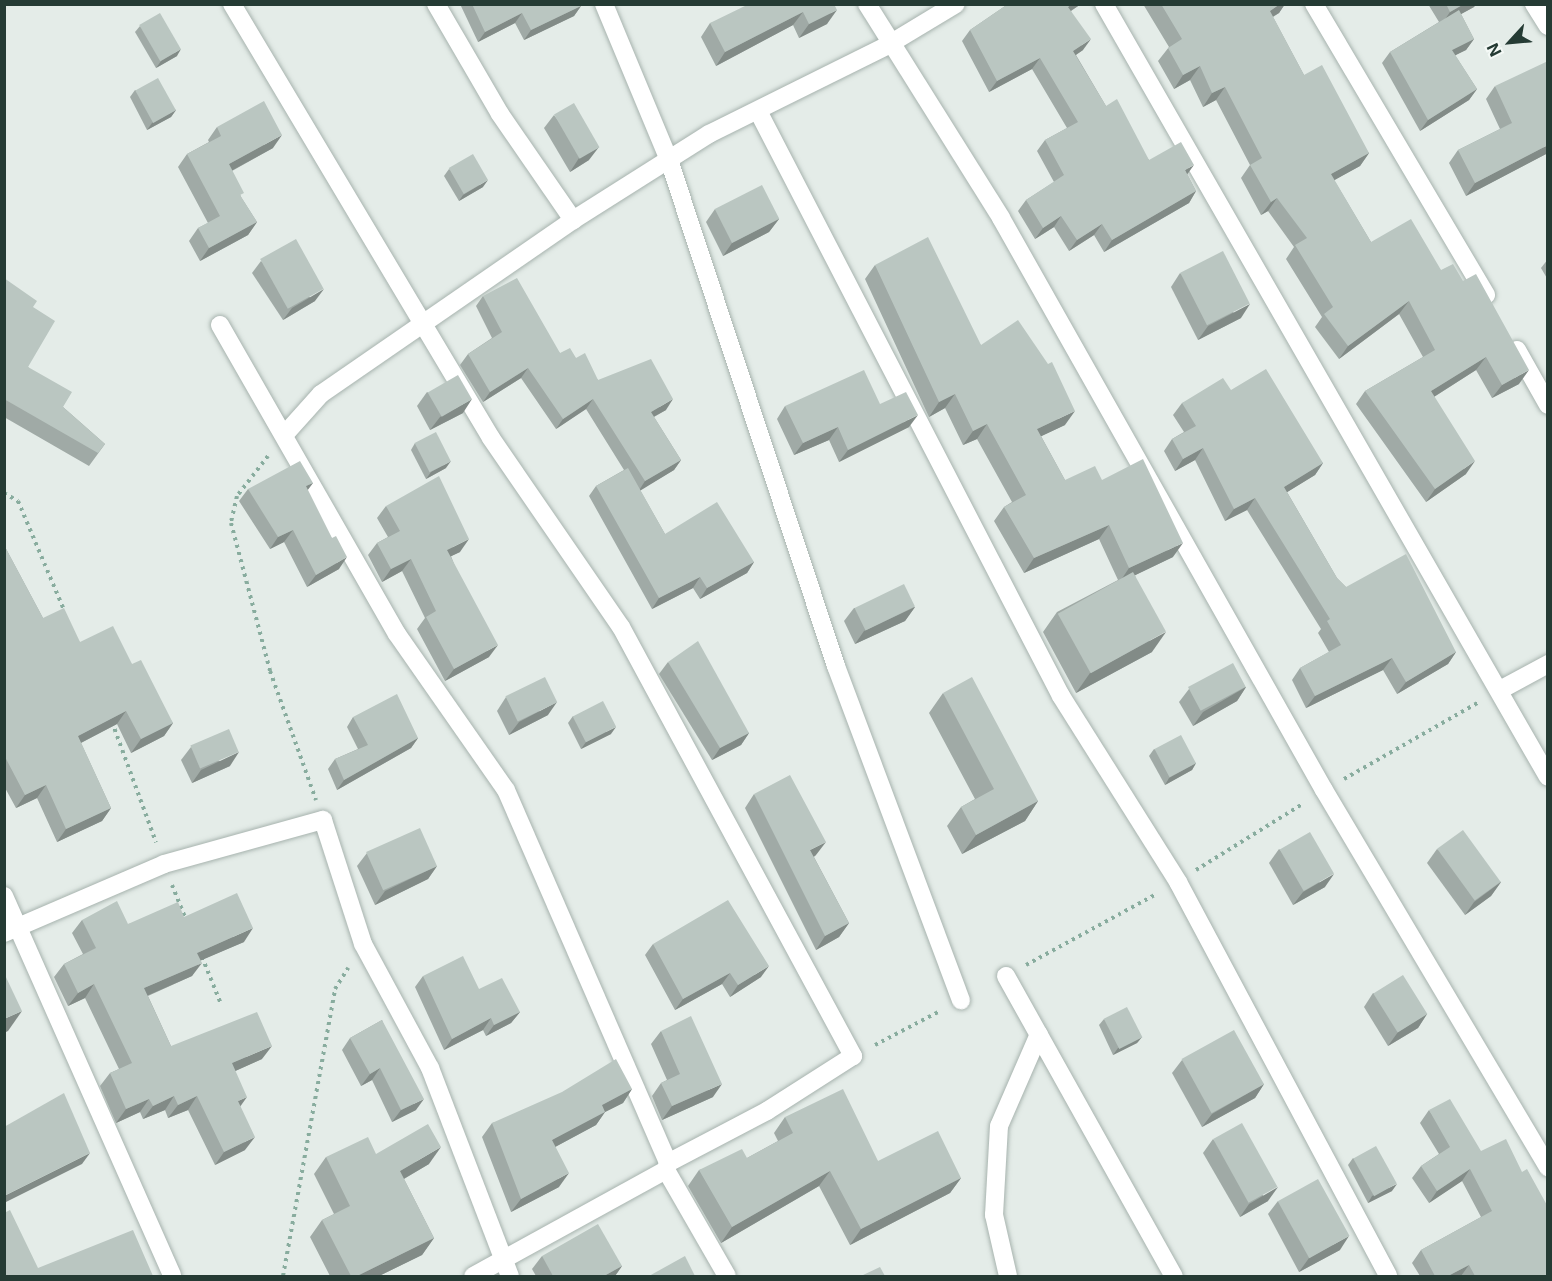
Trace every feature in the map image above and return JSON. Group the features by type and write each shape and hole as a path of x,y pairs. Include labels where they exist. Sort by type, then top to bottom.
{"street":[{"path":"232,4 491,438 621,627 853,1056 767,1111 667,1167 506,1268 473,1276"},
{"path":"436,4 500,114 573,220"},
{"path":"604,4 669,160 836,666 961,1000"},
{"path":"867,4 888,45 1000,218 1324,790 1548,1168"},
{"path":"286,433 321,394 422,322 573,220 669,160 758,111 888,45 956,4"},
{"path":"1104,4 1548,777"},
{"path":"1314,4 1494,309"},
{"path":"1534,4 1548,26"},
{"path":"758,111 1061,696 1178,882 1388,1276"},
{"path":"220,325 286,433 397,634 506,790 667,1167 727,1276"},
{"path":"1504,328 1548,405"},
{"path":"1500,690 1548,664"},
{"path":"12,930 164,864 323,820 363,944 430,1068 506,1268"},
{"path":"4,896 12,930 172,1276"},
{"path":"1006,976 1174,1276"},
{"path":"1008,1276 994,1215 999,1126 1039,1034"}],"path":[{"path":"286,433 237,496 231,523 270,671 323,820"},
{"path":"4,493 18,501 69,621"},
{"path":"107,710 190,928"},
{"path":"283,1276 335,989 363,944"},
{"path":"199,950 221,1004"}],"building":[{"path":"472,4 580,4 581,6 531,30 522,13 485,32"},
{"path":"749,4 834,4 837,10 809,24 803,12 725,52 710,23"},
{"path":"1008,4 1072,4 1068,7 1091,39 1073,51 1106,106 1117,99 1149,160 1181,142 1194,165 1185,170 1196,191 1112,240 1102,224 1077,240 1061,216 1043,228 1026,200 1064,175 1045,140 1078,122 1040,58 997,81 970,30"},
{"path":"1161,4 1280,4 1270,11 1304,75 1322,65 1369,153 1331,174 1371,242 1411,219 1441,270 1453,264 1463,281 1476,274 1529,370 1502,385 1486,357 1431,391 1475,461 1435,489 1365,391 1435,350 1409,301 1348,346 1324,314 1333,307 1295,245 1307,238 1277,198 1271,202 1250,165 1262,158 1225,87 1212,93 1200,66 1183,75 1168,48 1182,39"},
{"path":"1446,4 1464,4 1450,12"},
{"path":"1459,10 1474,39 1452,50 1477,89 1428,120 1390,52"},
{"path":"160,13 181,49 160,61 139,25"},
{"path":"1548,61 1548,145 1475,183 1458,150 1512,123 1495,86"},
{"path":"158,78 176,110 153,123 135,91"},
{"path":"264,101 282,135 229,164 244,193 240,195 257,222 209,248 198,228 220,216 187,154 221,136 217,127"},
{"path":"574,103 600,147 580,159 554,115"},
{"path":"473,154 488,180 464,194 449,168"},
{"path":"762,185 779,219 732,243 715,209"},
{"path":"928,237 981,345 1018,320 1048,364 1052,362 1075,411 1037,429 1065,480 1095,466 1102,480 1143,459 1183,543 1129,568 1109,525 1034,558 1004,507 1026,495 987,424 973,431 955,394 939,402 875,265"},
{"path":"296,239 324,289 288,309 260,259"},
{"path":"1223,251 1250,304 1207,325 1180,273"},
{"path":"4,278 37,301 33,307 55,321 28,367 72,392 63,407 105,444 98,453 4,399"},
{"path":"517,278 560,353 570,348 576,358 585,353 598,380 651,359 673,399 651,412 681,460 645,481 593,399 563,419 528,368 490,392 468,354 502,332 483,296"},
{"path":"1266,369 1323,463 1284,487 1337,578 1346,587 1406,554 1456,652 1406,682 1392,658 1315,696 1300,668 1341,645 1327,621 1330,619 1255,498 1234,509 1203,448 1183,459 1172,439 1196,426 1182,403 1223,378 1231,390"},
{"path":"864,370 880,404 906,392 918,415 848,450 838,427 803,443 785,406"},
{"path":"458,375 472,399 442,417 428,392"},
{"path":"436,432 451,461 430,472 415,443"},
{"path":"300,461 313,483 306,486 332,538 336,536 347,557 316,575 293,530 278,537 248,489"},
{"path":"628,468 665,534 717,502 754,562 707,588 700,577 659,598 596,486"},
{"path":"439,476 469,539 447,550 498,645 454,669 426,617 436,611 411,559 391,569 377,543 400,531 386,506"},
{"path":"4,545 43,618 64,608 80,642 113,626 132,664 141,660 173,723 141,739 126,711 78,736 111,808 66,829 46,785 25,795 4,755"},
{"path":"1133,572 1166,631 1091,673 1058,614"},
{"path":"904,584 915,606 866,631 855,608"},
{"path":"698,641 749,733 720,748 668,662"},
{"path":"1233,663 1246,687 1201,711 1188,687"},
{"path":"545,677 557,702 518,721 505,696"},
{"path":"972,677 1038,801 976,835 961,807 994,789 943,693"},
{"path":"397,694 418,738 344,780 335,759 368,745 353,717"},
{"path":"603,701 616,727 586,742 573,716"},
{"path":"229,729 239,752 200,768 190,745"},
{"path":"1181,735 1196,763 1170,777 1155,749"},
{"path":"790,775 826,842 810,850 849,923 825,936 754,794"},
{"path":"420,828 437,866 383,890 366,852"},
{"path":"1463,830 1501,882 1475,901 1437,849"},
{"path":"1310,832 1334,874 1304,891 1280,849"},
{"path":"237,893 253,928 197,953 202,963 144,988 171,1046 257,1012 272,1046 232,1063 247,1097 238,1101 255,1137 224,1152 197,1096 178,1105 174,1096 153,1106 149,1099 126,1109 110,1073 132,1063 94,984 78,993 64,964 96,948 82,920 117,901 128,924 178,902 184,917"},
{"path":"728,900 769,966 738,985 730,973 683,999 653,944"},
{"path":"463,956 479,989 502,978 520,1012 494,1025 491,1018 452,1039 423,976"},
{"path":"4,973 22,1011 4,1019"},
{"path":"1403,975 1427,1014 1398,1033 1373,994"},
{"path":"1127,1007 1142,1037 1119,1049 1104,1019"},
{"path":"691,1016 722,1084 672,1106 661,1083 680,1074 661,1031"},
{"path":"382,1020 424,1099 401,1110 380,1068 370,1074 350,1038"},
{"path":"1234,1030 1264,1084 1212,1113 1182,1059"},
{"path":"616,1059 632,1089 602,1105 605,1112 552,1140 569,1173 521,1199 492,1123 562,1092"},
{"path":"843,1089 878,1161 938,1131 961,1178 861,1229 830,1171 732,1227 699,1170 742,1149 747,1158 793,1133 785,1117"},
{"path":"64,1093 90,1153 4,1196 4,1127"},
{"path":"1450,1099 1481,1151 1506,1139 1522,1172 1527,1169 1548,1207 1548,1276 1475,1276 1469,1265 1448,1276 1435,1276 1421,1250 1492,1211 1470,1169 1437,1191 1421,1166 1450,1147 1429,1110"},
{"path":"1242,1123 1277,1187 1249,1203 1213,1139"},
{"path":"428,1124 441,1147 400,1171 434,1238 357,1276 351,1276 322,1220 350,1206 326,1157 368,1137 376,1154"},
{"path":"1376,1146 1397,1184 1374,1196 1353,1159"},
{"path":"1318,1179 1350,1236 1309,1258 1278,1201"},
{"path":"10,1210 38,1268 133,1230 153,1276 4,1276 4,1213"},
{"path":"598,1224 622,1266 604,1276 553,1276 542,1256"},
{"path":"685,1256 695,1276 649,1276"},
{"path":"880,1267 885,1276 861,1276"}]}
